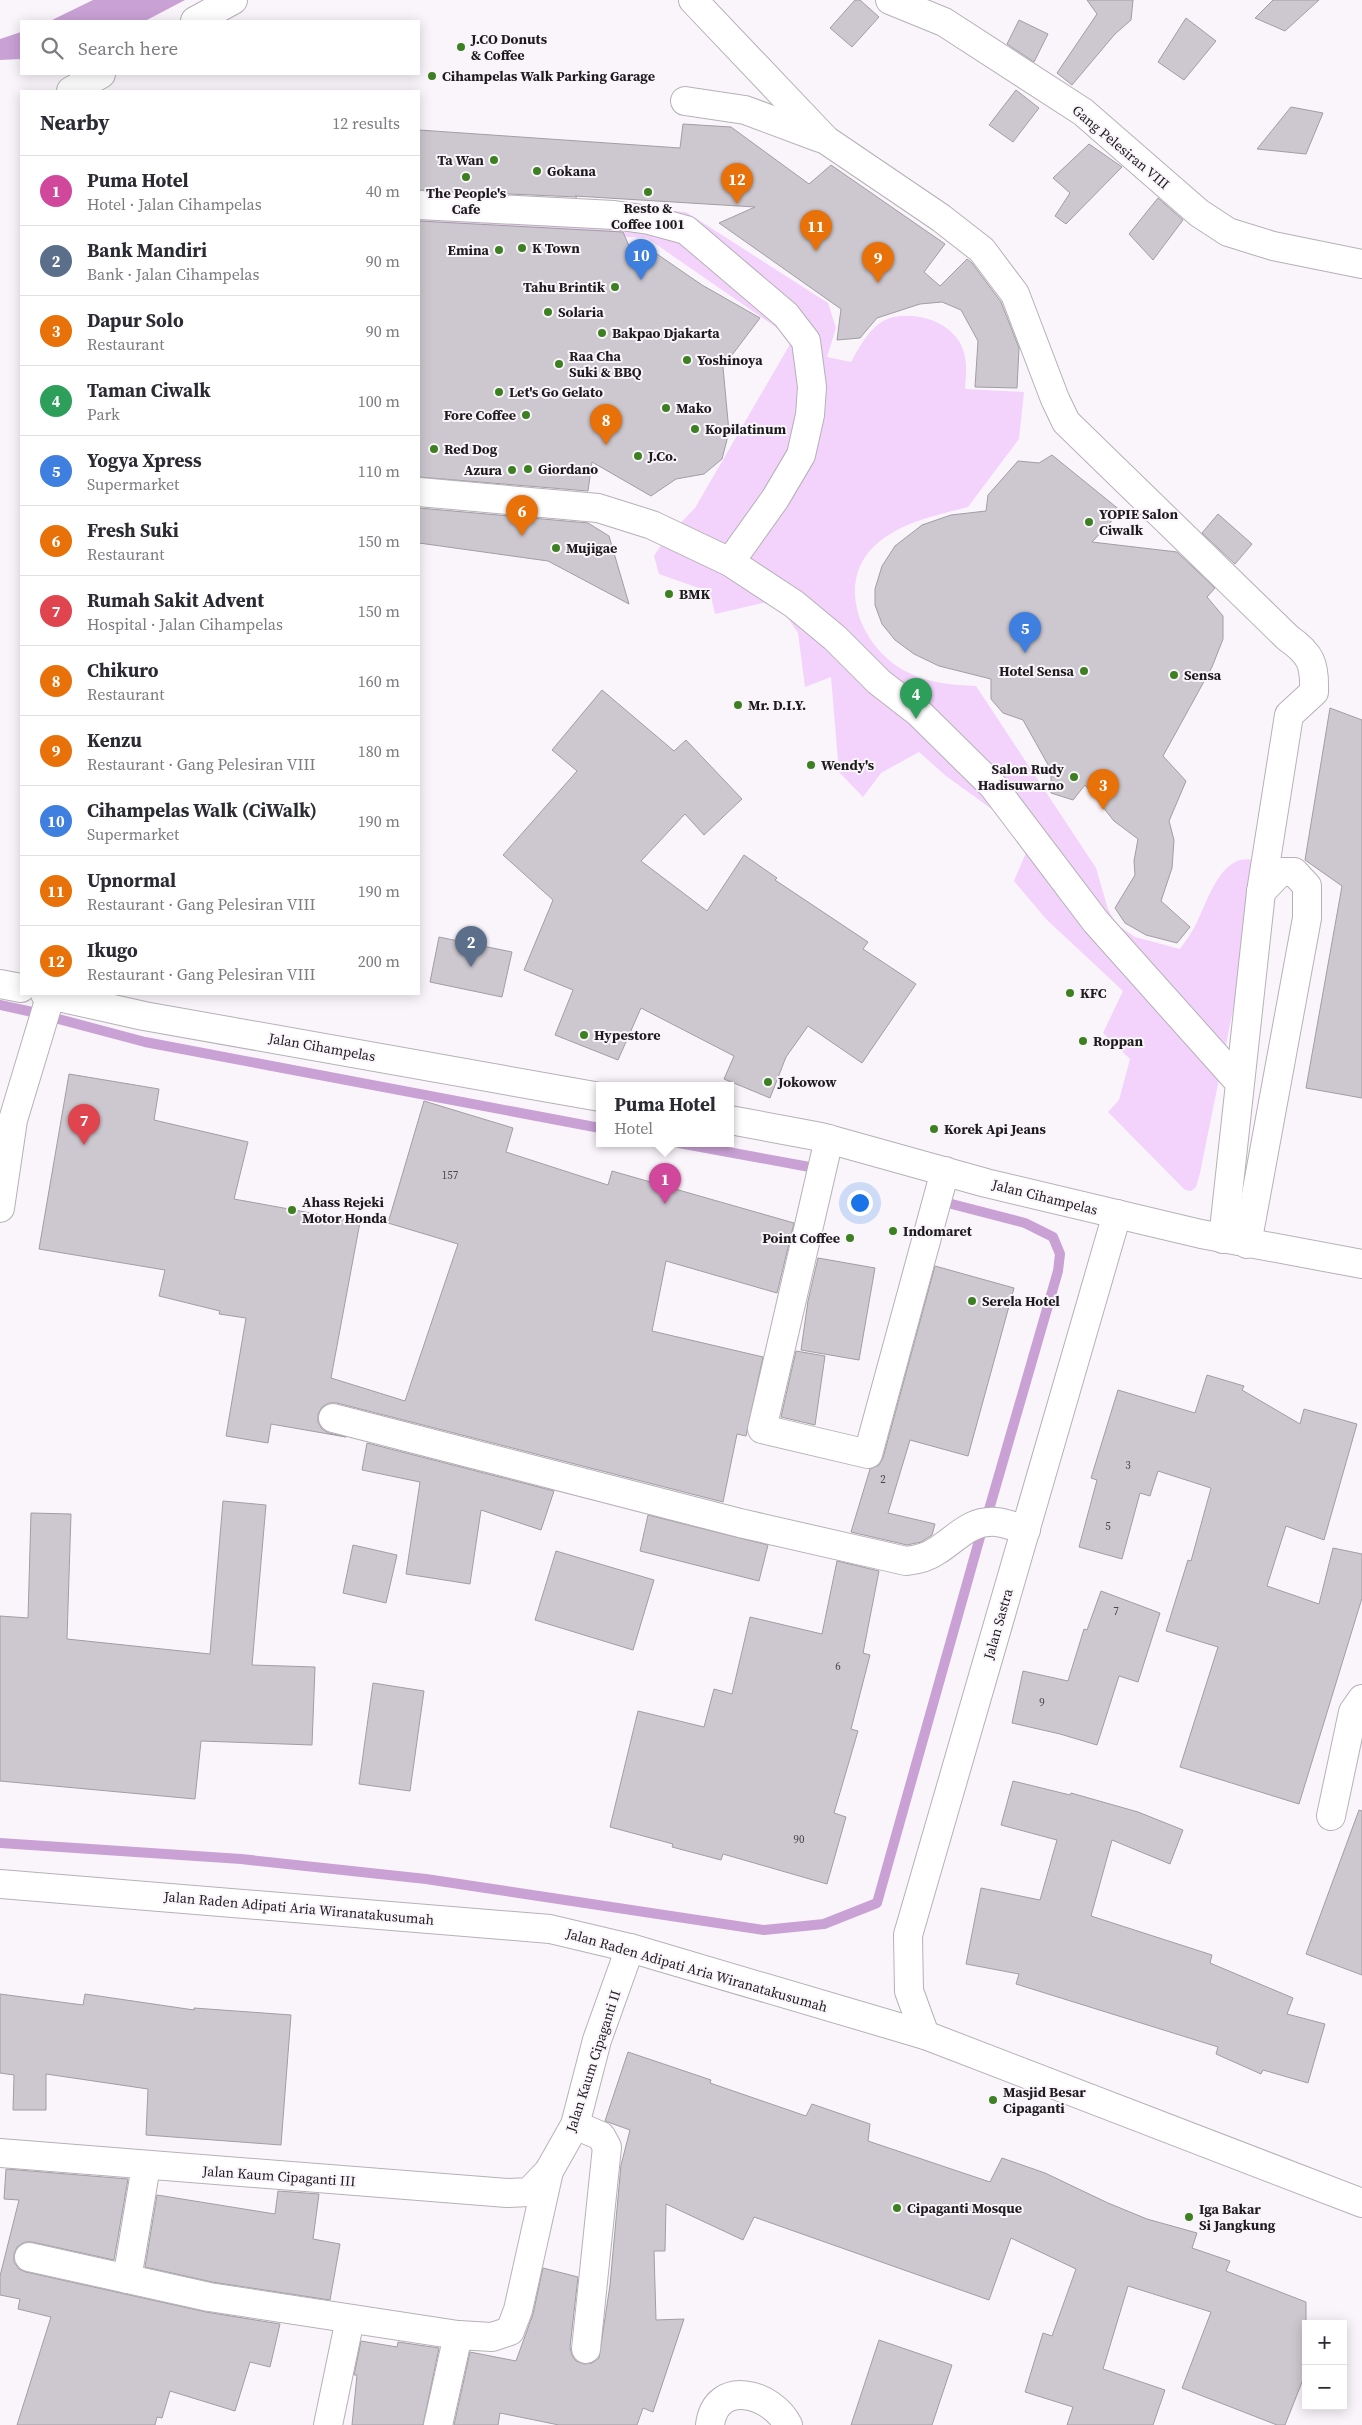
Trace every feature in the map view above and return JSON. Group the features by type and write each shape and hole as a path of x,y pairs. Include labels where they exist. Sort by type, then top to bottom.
{"street":[{"path":"197,20 233,0"},
{"path":"693,0 826,140 941,218 982,250 1015,294 1055,399 1066,422 1288,638 1304,649 1315,670 1314,692 1289,715 1261,892 1239,1082 1235,1242"},
{"name":"Gang Pelesiran VIII","path":"890,0 944,22 1083,112 1199,213 1228,232 1273,246 1362,264"},
{"path":"73,90 99,75"},
{"path":"685,101 745,110 826,140"},
{"path":"420,206 614,215 649,220 686,230 786,315 806,341 812,387 810,415 805,439 801,455 776,499 730,562"},
{"path":"420,492 598,508 652,525 730,562 794,604 835,638 879,682 919,713 994,786 1096,922 1239,1082"},
{"path":"1235,1242 1307,918 1307,886 1294,872 1280,872 1261,892"},
{"path":"0,984 20,988"},
{"path":"0,1208 6,1120 49,995"},
{"name":"Jalan Cihampelas","path":"53,995 144,1016 596,1095"},
{"name":"Jalan Cihampelas","path":"734,1121 830,1139 944,1171 1235,1242 1362,1264"},
{"path":"830,1139 762,1429 868,1454 944,1171"},
{"name":"Jalan Sastra","path":"925,2035 909,1991 908,1934 1117,1214"},
{"path":"333,1418 740,1523 906,1561 920,1559 939,1550 974,1524 995,1522 1026,1530"},
{"path":"1331,1816 1353,1712 1362,1699"},
{"name":"Jalan Raden Adipati Aria Wiranatakusumah","path":"0,1884 550,1929 630,1948 925,2035 1362,2202"},
{"name":"Jalan Kaum Cipaganti II","path":"549,2171 575,2125 597,2040 630,1948"},
{"path":"575,2125 601,2136 607,2147 586,2349"},
{"name":"Jalan Kaum Cipaganti III","path":"0,2153 507,2194 529,2192 549,2171"},
{"path":"127,2279 146,2166"},
{"path":"29,2257 209,2297 458,2335 492,2337 510,2331 518,2310 549,2171"},
{"path":"328,2425 350,2319"},
{"path":"438,2425 458,2335"},
{"path":"710,2425 712,2412 718,2403 728,2397 741,2395 768,2403 779,2411 788,2425"}],"shaded area":[{"path":"93,0 185,0 147,20 52,20"},
{"path":"20,32 20,59 0,60 0,39"},
{"path":"420,194 686,212 828,303 836,328 827,357 851,362 865,339 874,328 885,320 906,316 929,319 949,330 962,347 966,368 965,389 1024,392 1019,439 968,507 900,528 880,541 865,557 857,574 855,593 858,611 865,629 875,646 889,660 905,671 931,681 976,686 1096,868 1108,909 1116,924 1135,937 1180,949 1193,929 1210,893 1224,870 1233,863 1244,859 1256,861 1259,881 1200,1173 1196,1187 1191,1191 1185,1190 1108,1112 1119,1100 1130,1059 1103,1033 1123,991 1046,919 1014,881 1028,848 1011,823 946,776 919,752 881,773 863,797 839,772 831,677 805,687 798,633 776,600 715,614 710,592 659,574 654,556 665,539 695,508 793,339 647,238 420,224"}],"building":[{"path":"855,0 860,0 879,17 852,47 830,28"},
{"path":"1087,0 1133,0 1131,20 1115,34 1072,85 1057,73 1097,14"},
{"path":"1273,0 1319,0 1285,31 1255,18"},
{"path":"1186,18 1216,41 1184,80 1158,62"},
{"path":"1019,20 1048,34 1034,62 1007,44"},
{"path":"1016,90 1039,108 1013,142 989,125"},
{"path":"1291,107 1323,113 1306,154 1257,149"},
{"path":"683,124 731,127 809,184 831,165 945,244 924,272 940,286 967,259 1001,302 1019,348 1017,388 975,387 978,341 961,310 942,302 920,304 877,318 860,338 837,340 841,309 719,223 755,207 575,196 577,197 420,190 420,130 680,148"},
{"path":"1089,144 1122,167 1066,224 1055,216 1070,193 1053,178"},
{"path":"1158,198 1183,220 1153,260 1129,234"},
{"path":"420,221 623,232 635,260 654,252 702,285 760,318 723,367 729,432 722,459 704,474 676,479 651,496 592,462 588,491 420,477"},
{"name":"Hotel Sensa","path":"1052,455 1121,511 1092,542 1177,552 1215,588 1207,597 1223,616 1223,639 1212,667 1163,756 1186,781 1169,821 1174,840 1172,868 1161,901 1190,927 1177,943 1146,935 1125,923 1115,908 1135,875 1134,861 1138,839 1114,821 1085,785 1073,800 1051,793 1051,770 1023,720 1003,713 991,699 991,679 939,666 914,654 895,640 882,624 875,605 875,589 882,566 895,546 922,525 951,515 986,511 988,495 1018,461 1039,463"},
{"path":"420,508 588,523 609,536 629,604 548,561 420,543"},
{"path":"1218,514 1252,544 1235,564 1202,533"},
{"path":"602,690 674,751 686,740 742,799 704,835 685,814 641,861 707,911 744,855 777,878 775,880 868,942 863,949 916,984 862,1063 808,1026 786,1057 770,1098 724,1079 734,1056 641,1008 618,1060 555,1035 573,990 524,970 553,900 503,855 577,771 552,750"},
{"path":"1330,708 1362,720 1362,1098 1306,1088 1342,886 1305,860"},
{"path":"439,937 512,952 502,997 430,982"},
{"path":"69,1074 159,1089 154,1120 248,1142 234,1199 360,1222 331,1378 405,1401 458,1244 388,1223 424,1101 513,1128 506,1152 608,1185 612,1171 794,1223 777,1293 666,1261 652,1331 763,1357 746,1436 737,1434 723,1502 337,1403 329,1403 322,1407 318,1414 318,1422 322,1429 329,1433 346,1437 271,1424 268,1443 226,1436 246,1318 219,1314 220,1311 159,1296 165,1270 39,1249"},
{"path":"818,1258 875,1268 859,1360 801,1350 808,1301"},
{"path":"935,1266 1014,1288 968,1456 910,1440 888,1513 935,1524 932,1535 921,1542 907,1545 851,1532 870,1469 879,1465 883,1458"},
{"path":"796,1351 825,1356 815,1425 781,1417"},
{"path":"1207,1375 1244,1386 1242,1390 1300,1424 1304,1409 1357,1424 1324,1540 1286,1526 1267,1586 1319,1604 1333,1548 1362,1554 1362,1598 1299,1804 1180,1767 1218,1647 1166,1631 1188,1560 1191,1561 1211,1488 1158,1471 1150,1496 1140,1493 1122,1559 1079,1547 1097,1480 1091,1478 1118,1390 1195,1413"},
{"path":"367,1443 554,1491 541,1530 481,1510 470,1584 406,1574 420,1482 362,1470"},
{"path":"223,1501 266,1505 252,1665 315,1667 312,1745 201,1741 195,1799 0,1781 0,1616 28,1618 31,1513 71,1514 67,1639 210,1654"},
{"path":"648,1515 768,1545 759,1581 640,1551"},
{"path":"353,1545 397,1555 386,1603 343,1593"},
{"path":"556,1551 654,1580 633,1650 535,1620"},
{"path":"837,1561 879,1571 863,1653 870,1655 851,1729 858,1731 834,1813 846,1817 827,1884 723,1854 721,1860 672,1847 673,1844 610,1827 638,1711 704,1727 714,1689 732,1694 750,1617 822,1634"},
{"path":"1101,1591 1160,1613 1138,1682 1119,1676 1097,1745 1012,1723 1023,1671 1068,1681 1084,1629 1087,1630"},
{"path":"373,1683 424,1691 410,1791 359,1784"},
{"path":"1013,1781 1070,1795 1071,1793 1138,1812 1183,1830 1170,1864 1112,1840 1091,1916 1212,1955 1210,1963 1293,1998 1287,2014 1325,2024 1308,2083 1263,2070 1261,2074 1216,2054 1218,2047 1016,1984 1019,1974 966,1964 981,1888 1040,1900 1057,1840 1001,1825"},
{"path":"1359,1810 1362,1811 1362,1975 1306,1954"},
{"path":"0,1994 83,2005 85,1994 194,2010 194,2008 291,2015 281,2145 146,2135 148,2089 46,2074 46,2110 13,2110 14,2075 0,2073"},
{"path":"628,2052 711,2080 710,2083 806,2116 812,2104 870,2124 868,2141 990,2182 1002,2158 1045,2173 1147,2219 1197,2233 1192,2248 1230,2261 1226,2271 1306,2302 1306,2320 1302,2320 1302,2382 1285,2425 1277,2425 1182,2388 1211,2312 1128,2286 1103,2369 1165,2390 1153,2425 1067,2425 1073,2407 1025,2392 1043,2333 1052,2336 1076,2269 1011,2238 989,2300 754,2217 743,2240 666,2204 665,2251 654,2251 656,2320 684,2319 653,2412 643,2408 637,2425 559,2425 500,2413 498,2425 454,2425 470,2352 516,2361 533,2314 543,2268 578,2277 570,2347 572,2355 576,2361 584,2364 592,2363 599,2358 610,2285 621,2165 630,2130 605,2121"},
{"path":"6,2169 128,2179 114,2260 25,2242 17,2247 14,2254 14,2262 19,2269 206,2312 280,2324 270,2367 250,2362 235,2411 170,2391 162,2418 157,2417 155,2425 17,2425 51,2317 18,2309 20,2299 0,2295 0,2276 19,2200 4,2199"},
{"path":"278,2191 319,2194 313,2239 340,2244 330,2300 212,2282 145,2267 157,2195 275,2214"},
{"path":"879,2340 952,2365 932,2425 851,2425"},
{"path":"361,2341 397,2347 398,2342 439,2348 423,2425 352,2425 357,2375 354,2375"}],"waterway":[{"path":"0,1005 41,1014"},
{"path":"47,1016 145,1042 596,1127"},
{"path":"701,1147 815,1168"},
{"path":"940,1201 1025,1223 1053,1237 1060,1254 1058,1271 988,1513"},
{"path":"0,1843 241,1859 426,1879 764,1930 824,1924 877,1903 982,1530"}],"place":[{"name":"J.CO Donuts & Coffee","path":"461,47"},
{"name":"Cihampelas Walk Parking Garage","path":"432,76"},
{"name":"Ta Wan","path":"494,160"},
{"name":"Gokana","path":"537,171"},
{"name":"The People's Cafe","path":"466,177"},
{"name":"Resto & Coffee 1001","path":"648,192"},
{"name":"Ikugo","path":"737,204"},
{"name":"K Town","path":"522,248"},
{"name":"Emina","path":"499,250"},
{"name":"Upnormal","path":"816,251"},
{"name":"Cihampelas Walk (CiWalk)","path":"641,280"},
{"name":"Kenzu","path":"878,283"},
{"name":"Tahu Brintik","path":"615,287"},
{"name":"Solaria","path":"548,312"},
{"name":"Bakpao Djakarta","path":"602,333"},
{"name":"Yoshinoya","path":"687,360"},
{"name":"Raa Cha Suki & BBQ","path":"559,364"},
{"name":"Let's Go Gelato","path":"499,392"},
{"name":"Mako","path":"666,408"},
{"name":"Fore Coffee","path":"526,415"},
{"name":"Kopilatinum","path":"695,429"},
{"name":"Chikuro","path":"606,445"},
{"name":"Red Dog","path":"434,449"},
{"name":"J.Co.","path":"638,456"},
{"name":"Giordano","path":"528,469"},
{"name":"Azura","path":"512,470"},
{"name":"YOPIE Salon Ciwalk","path":"1089,522"},
{"name":"Fresh Suki","path":"522,536"},
{"name":"Mujigae","path":"556,548"},
{"name":"BMK","path":"669,594"},
{"name":"Yogya Xpress","path":"1025,653"},
{"name":"Hotel Sensa","path":"1084,671"},
{"name":"Sensa","path":"1174,675"},
{"name":"Mr. D.I.Y.","path":"738,705"},
{"name":"Taman Ciwalk","path":"916,719"},
{"name":"Wendy's","path":"811,765"},
{"name":"Salon Rudy Hadisuwarno","path":"1074,777"},
{"name":"Dapur Solo","path":"1103,810"},
{"name":"Bank Mandiri","path":"471,967"},
{"name":"KFC","path":"1070,993"},
{"name":"Hypestore","path":"584,1035"},
{"name":"Roppan","path":"1083,1041"},
{"name":"Jokowow","path":"768,1082"},
{"name":"Korek Api Jeans","path":"934,1129"},
{"name":"Rumah Sakit Advent","path":"84,1145"},
{"name":"Puma Hotel","path":"665,1204"},
{"name":"Ahass Rejeki Motor Honda","path":"292,1210"},
{"name":"Indomaret","path":"893,1231"},
{"name":"Point Coffee","path":"850,1238"},
{"name":"Serela Hotel","path":"972,1301"},
{"name":"Masjid Besar Cipaganti","path":"993,2100"},
{"name":"Cipaganti Mosque","path":"897,2208"},
{"name":"Iga Bakar Si Jangkung","path":"1189,2217"}]}
